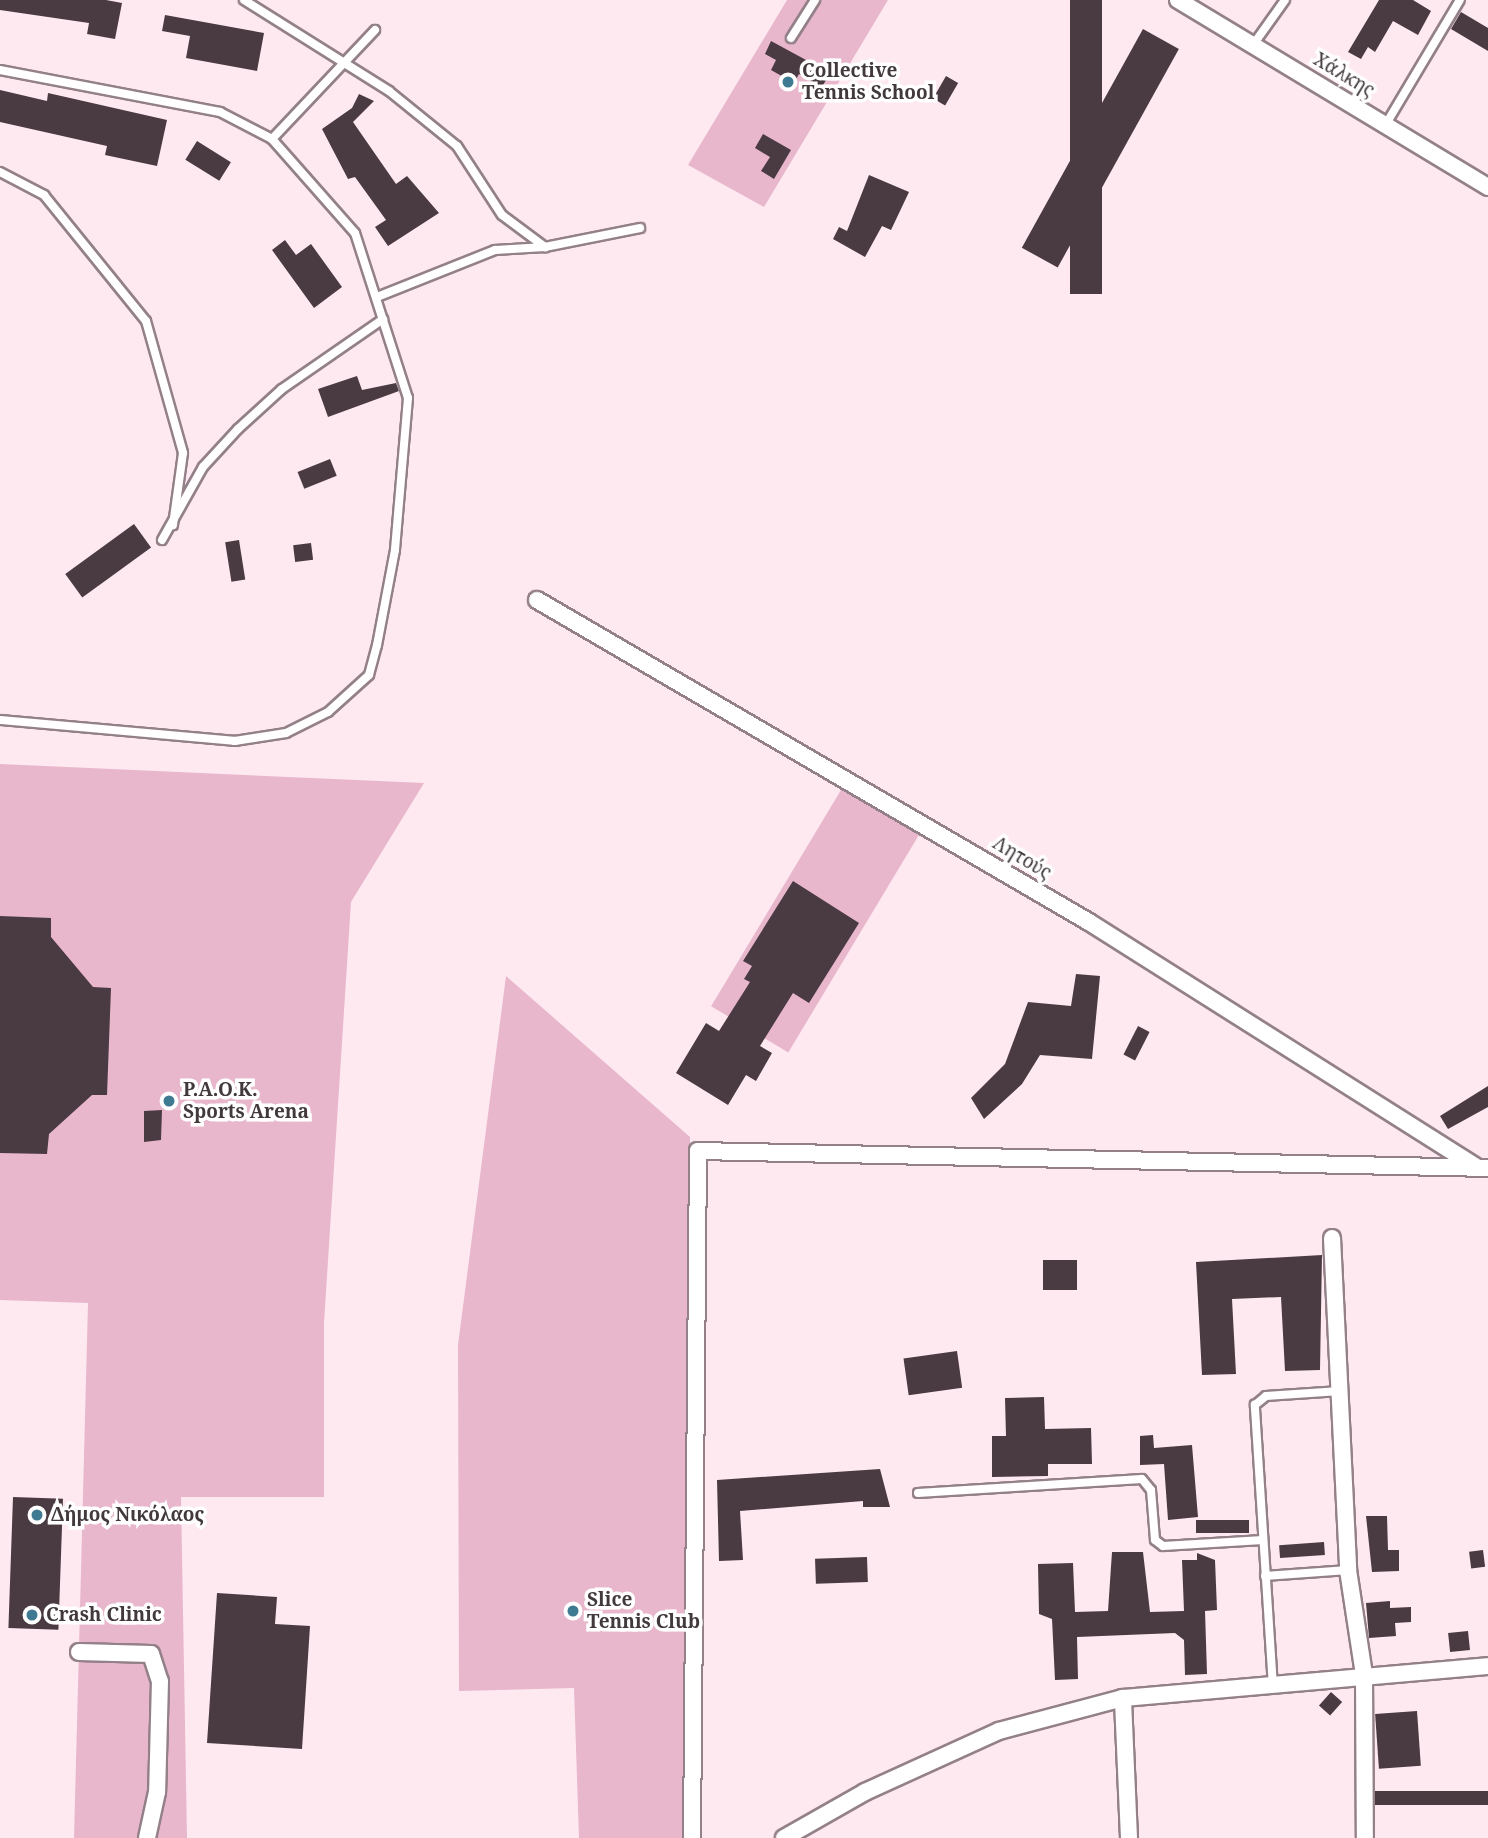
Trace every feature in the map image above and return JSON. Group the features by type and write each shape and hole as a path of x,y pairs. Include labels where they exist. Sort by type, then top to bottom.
{"street":[{"name":"Χάλκης","path":"1178,0 1488,187"},
{"name":"Λητούς","path":"537,600 1089,922 1483,1167"},
{"path":"692,1838 698,1151 1483,1167"},
{"path":"1332,1238 1348,1570 1364,1674 1365,1838"},
{"path":"79,1652 152,1654 160,1695 157,1792 146,1838"},
{"path":"784,1838 876,1786 999,1731 1123,1698 1273,1689 1364,1674 1488,1666"},
{"path":"1123,1698 1129,1838"}],"lane":[{"path":"244,0 342,66 389,91 457,146 502,215 545,247"},
{"path":"791,38 815,0"},
{"path":"1253,45 1285,0"},
{"path":"1386,124 1460,0"},
{"path":"272,139 375,30"},
{"path":"0,70 220,112 272,139 355,233 408,398 395,550 369,676 328,712 286,733 235,741 0,720"},
{"path":"0,173 44,195 146,321 183,453 173,525"},
{"path":"377,297 495,250 545,247 640,228"},
{"path":"162,540 173,525 203,467 237,429 282,388 383,320"},
{"path":"1273,1689 1255,1405 1266,1396 1340,1391"},
{"path":"918,1493 1137,1478 1150,1485 1154,1535 1163,1546 1263,1540"},
{"path":"1265,1576 1348,1570"}],"shaded area":[{"name":"Collective Tennis School","path":"787,0 888,0 764,207 688,165"},
{"name":"P.A.O.K. Sports Arena","path":"0,764 424,783 351,902 324,1323 324,1497 181,1497 187,1838 74,1838 88,1303 0,1300"},
{"path":"844,785 921,831 788,1053 711,1006"},
{"name":"Slice Tennis Club","path":"506,976 690,1137 688,1838 579,1838 574,1688 459,1691 458,1345"}],"building":[{"path":"0,0 106,0 122,3 115,39 87,34 89,23 0,10"},
{"path":"1070,0 1102,0 1102,294 1070,294"},
{"path":"1379,0 1413,0 1431,11 1418,35 1393,21 1375,52 1368,47 1361,59 1348,52"},
{"path":"1461,12 1488,28 1488,51 1451,29"},
{"path":"165,15 264,33 257,71 186,58 190,36 162,31"},
{"path":"1143,29 1179,49 1058,268 1022,248"},
{"path":"771,41 830,73 822,87 799,74 794,83 771,70 776,60 765,54"},
{"path":"946,76 958,83 945,106 933,99"},
{"path":"0,90 47,101 48,93 167,120 157,166 105,155 107,146 0,122"},
{"path":"359,94 374,101 353,122 396,184 407,176 439,213 388,246 375,227 386,220 355,177 348,179 322,129 352,108"},
{"path":"763,134 791,150 774,179 761,171 770,157 755,148"},
{"path":"197,141 231,162 219,181 185,160"},
{"path":"869,175 909,192 891,230 882,226 865,257 833,239 839,227 847,231"},
{"path":"285,240 296,255 311,244 342,287 314,308 272,250"},
{"path":"357,376 362,390 396,383 399,391 328,417 318,389"},
{"path":"330,459 337,476 304,489 298,472"},
{"path":"134,524 151,547 82,597 65,574"},
{"path":"239,540 245,580 231,582 225,542"},
{"path":"311,543 313,560 295,562 293,545"},
{"path":"793,881 859,923 809,1003 793,993 760,1046 772,1053 756,1081 746,1075 728,1105 676,1073 706,1023 719,1031 750,982 744,979 752,966 743,961"},
{"path":"0,916 51,918 51,937 93,987 111,988 107,1095 92,1095 49,1134 47,1154 0,1153"},
{"path":"1076,974 1100,976 1092,1059 1040,1055 1022,1084 984,1119 971,1098 1005,1064 1028,1002 1071,1006"},
{"path":"1138,1026 1150,1032 1135,1060 1123,1055"},
{"path":"1488,1086 1488,1107 1448,1129 1440,1116"},
{"path":"162,1110 161,1140 144,1142 144,1111"},
{"path":"1322,1255 1320,1370 1285,1371 1281,1297 1232,1299 1236,1374 1202,1375 1196,1262"},
{"path":"1043,1260 1077,1260 1077,1290 1043,1290"},
{"path":"957,1351 962,1388 909,1395 904,1359"},
{"path":"1044,1397 1045,1429 1091,1428 1092,1464 1048,1464 1048,1476 992,1477 992,1436 1006,1436 1005,1398"},
{"path":"1153,1435 1154,1448 1192,1445 1198,1517 1168,1520 1164,1464 1140,1465 1140,1436"},
{"path":"880,1469 890,1507 863,1507 863,1501 740,1511 743,1560 719,1561 717,1480"},
{"path":"13,1497 63,1499 58,1630 8,1628"},
{"path":"1366,1516 1387,1516 1388,1550 1399,1550 1399,1571 1372,1572"},
{"path":"1196,1520 1249,1520 1249,1533 1196,1533"},
{"path":"1324,1542 1325,1555 1280,1558 1279,1545"},
{"path":"1483,1550 1485,1567 1471,1569 1469,1552"},
{"path":"1112,1552 1143,1552 1150,1612 1184,1611 1182,1560 1197,1560 1197,1553 1215,1560 1217,1610 1205,1611 1207,1674 1185,1675 1184,1640 1175,1633 1077,1637 1078,1679 1055,1680 1052,1619 1039,1614 1038,1564 1073,1563 1075,1612 1108,1611"},
{"path":"867,1557 868,1582 816,1584 815,1559"},
{"path":"217,1593 277,1597 275,1624 310,1626 302,1749 207,1743"},
{"path":"1390,1601 1390,1608 1411,1607 1411,1622 1395,1623 1396,1636 1369,1638 1366,1603"},
{"path":"1468,1631 1470,1650 1450,1652 1448,1633"},
{"path":"1331,1692 1342,1702 1330,1715 1319,1705"},
{"path":"1417,1711 1421,1766 1379,1769 1375,1714"},
{"path":"1375,1791 1488,1791 1488,1805 1375,1805"}],"place":[{"name":"Collective Tennis School","path":"788,82"},
{"name":"P.A.O.K. Sports Arena","path":"169,1101"},
{"name":"Δήμος Νικόλαος","path":"37,1515"},
{"name":"Slice Tennis Club","path":"573,1611"},
{"name":"Crash Clinic","path":"32,1615"}]}
